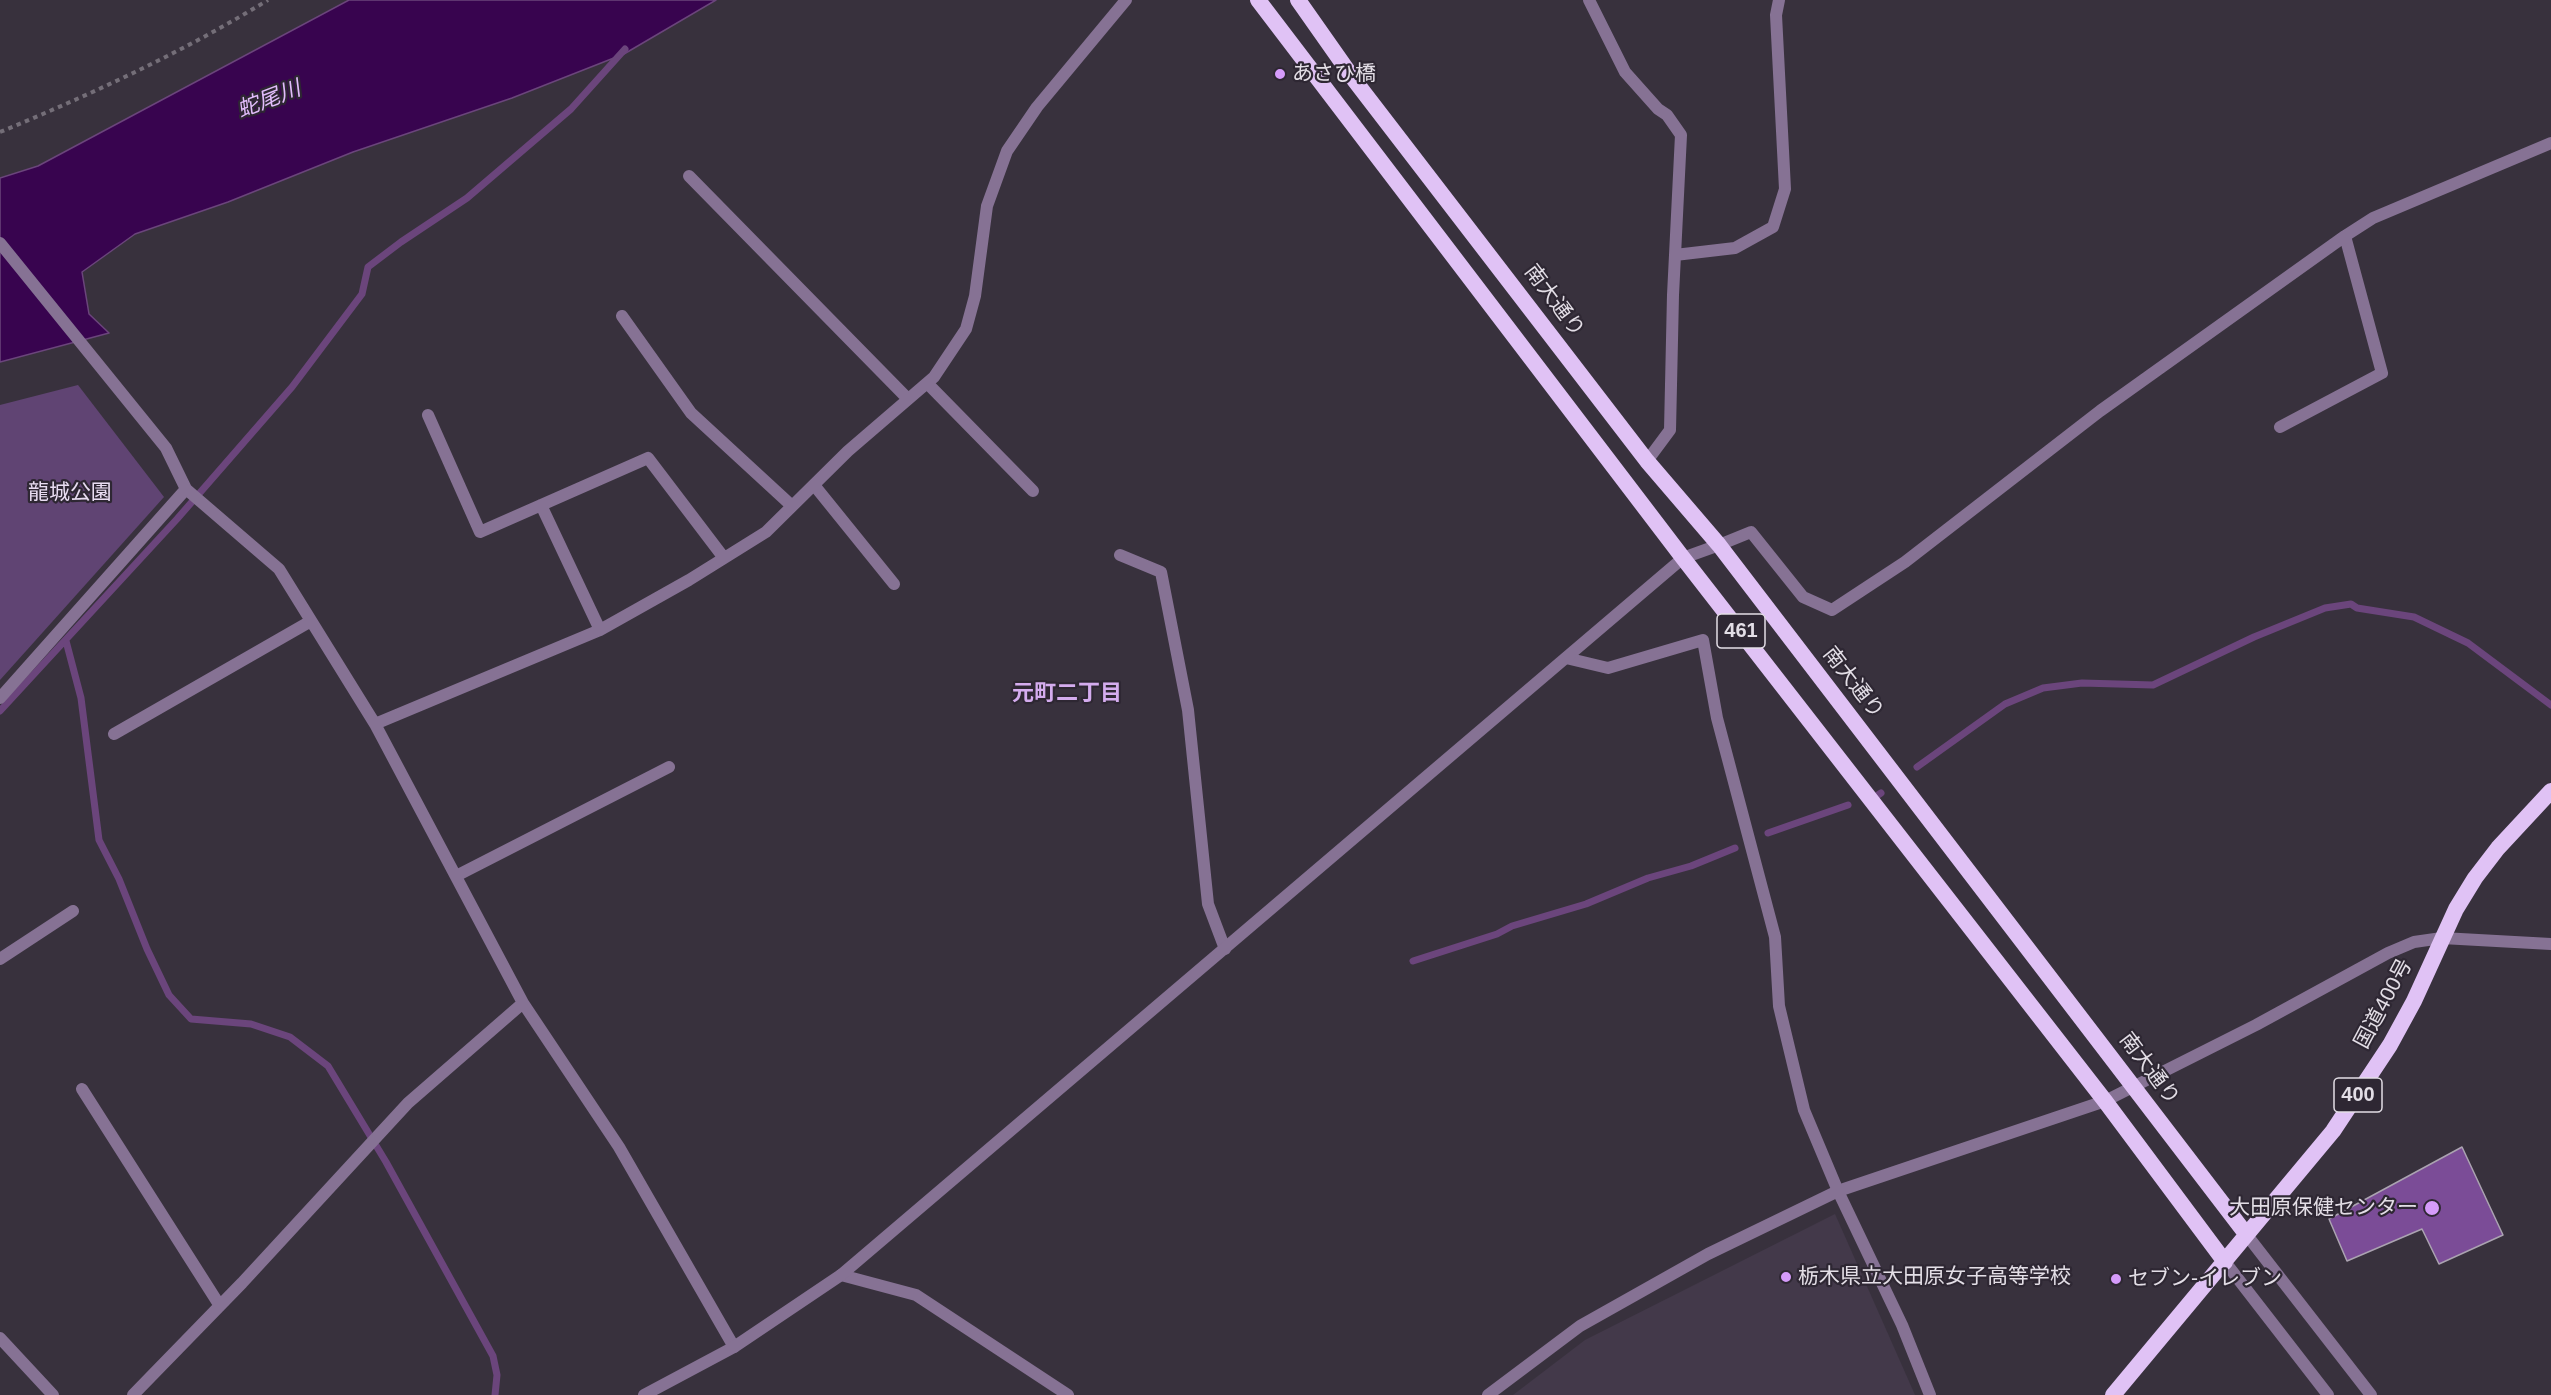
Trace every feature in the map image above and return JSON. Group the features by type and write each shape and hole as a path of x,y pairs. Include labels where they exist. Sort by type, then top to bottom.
{"highway":[{"name":"461","path":"1258,0 1683,558 2105,1101 2225,1262"},
{"name":"南大通り","path":"1298,0 1355,81 1647,461 1719,545 2246,1234"},
{"name":"国道400号","path":"2225,1262 2333,1131 2390,1045 2456,909 2475,878 2498,848 2551,792"},
{"name":"400","path":"2114,1395 2225,1262"}],"street":[{"path":"375,724 600,630 689,580 765,532 848,451 934,377 966,329 975,297 987,206 1007,151 1037,107 1125,0"},
{"path":"1589,0 1625,72 1658,109 1667,115 1682,135 1675,255 1670,430 1647,461"},
{"path":"1675,255 1734,248 1773,227 1785,189 1776,15 1779,0"},
{"path":"644,1395 734,1347 841,1275 1683,558 1751,532 1803,597 1832,610 1905,562 2100,411 2345,236 2373,218 2551,143"},
{"path":"689,176 908,399"},
{"path":"2280,427 2382,373 2345,236"},
{"path":"0,243 98,361 166,448 186,489 279,569 375,724 523,1003 619,1147 734,1347"},
{"path":"622,316 691,413 792,506"},
{"path":"927,383 1033,491"},
{"path":"428,414 480,532 648,458 724,558"},
{"path":"814,485 894,584"},
{"path":"0,698 186,489"},
{"path":"541,505 600,630"},
{"path":"1120,555 1161,572 1188,710 1208,904 1225,949"},
{"path":"114,734 311,621"},
{"path":"1566,658 1608,668 1703,640 1717,718 1775,937 1779,1006 1804,1110 1838,1191 1897,1315 1930,1395"},
{"path":"456,876 669,767"},
{"path":"0,959 73,911"},
{"path":"1488,1395 1580,1326 1708,1254 1838,1191 2105,1101 2136,1088 2388,953 2414,942 2442,938 2551,944"},
{"path":"133,1395 408,1103 523,1003"},
{"path":"82,1089 220,1305"},
{"name":"南大通り","path":"2246,1234 2371,1395"},
{"path":"2225,1262 2328,1395"},
{"path":"841,1275 916,1295 1068,1395"},
{"path":"0,1338 53,1395"}],"path":[{"path":"0,132 68,104 162,60 268,0"}],"shaded area":[{"name":"栃木県立大田原女子高等学校","path":"1835,1214 1915,1395 1513,1395 1585,1340"}],"green space":[{"name":"龍城公園","path":"78,385 164,497 0,680 0,405"}],"water":[{"name":"蛇尾川","path":"349,0 716,0 624,54 512,98 353,152 228,202 135,234 82,272 89,314 109,333 0,362 0,178 38,166"}],"building":[{"path":"2462,1147 2503,1235 2439,1264 2422,1229 2347,1261 2329,1219"}],"waterway":[{"path":"0,711 177,519 292,387 362,294 368,267 467,198 571,109 625,49"},
{"path":"1917,767 2005,704 2043,688 2082,683 2153,685 2254,637 2325,608 2351,604 2357,608 2414,617 2468,643 2551,705"},
{"path":"66,641 81,698 99,840 119,879 147,949 169,995 191,1019 251,1024 290,1037 328,1066 386,1162 493,1356 497,1375 495,1395"},
{"path":"1768,833 1848,805"},
{"path":"1413,961 1497,934 1512,926 1586,904 1648,878 1691,866 1735,848"}],"place":[{"name":"あさひ橋","path":"1280,74"},
{"name":"大田原保健センター","path":"2432,1208"},
{"name":"栃木県立大田原女子高等学校","path":"1786,1277"},
{"name":"セブン-イレブン","path":"2116,1279"}],"district":[{"name":"元町二丁目","path":"1067,694"}]}
